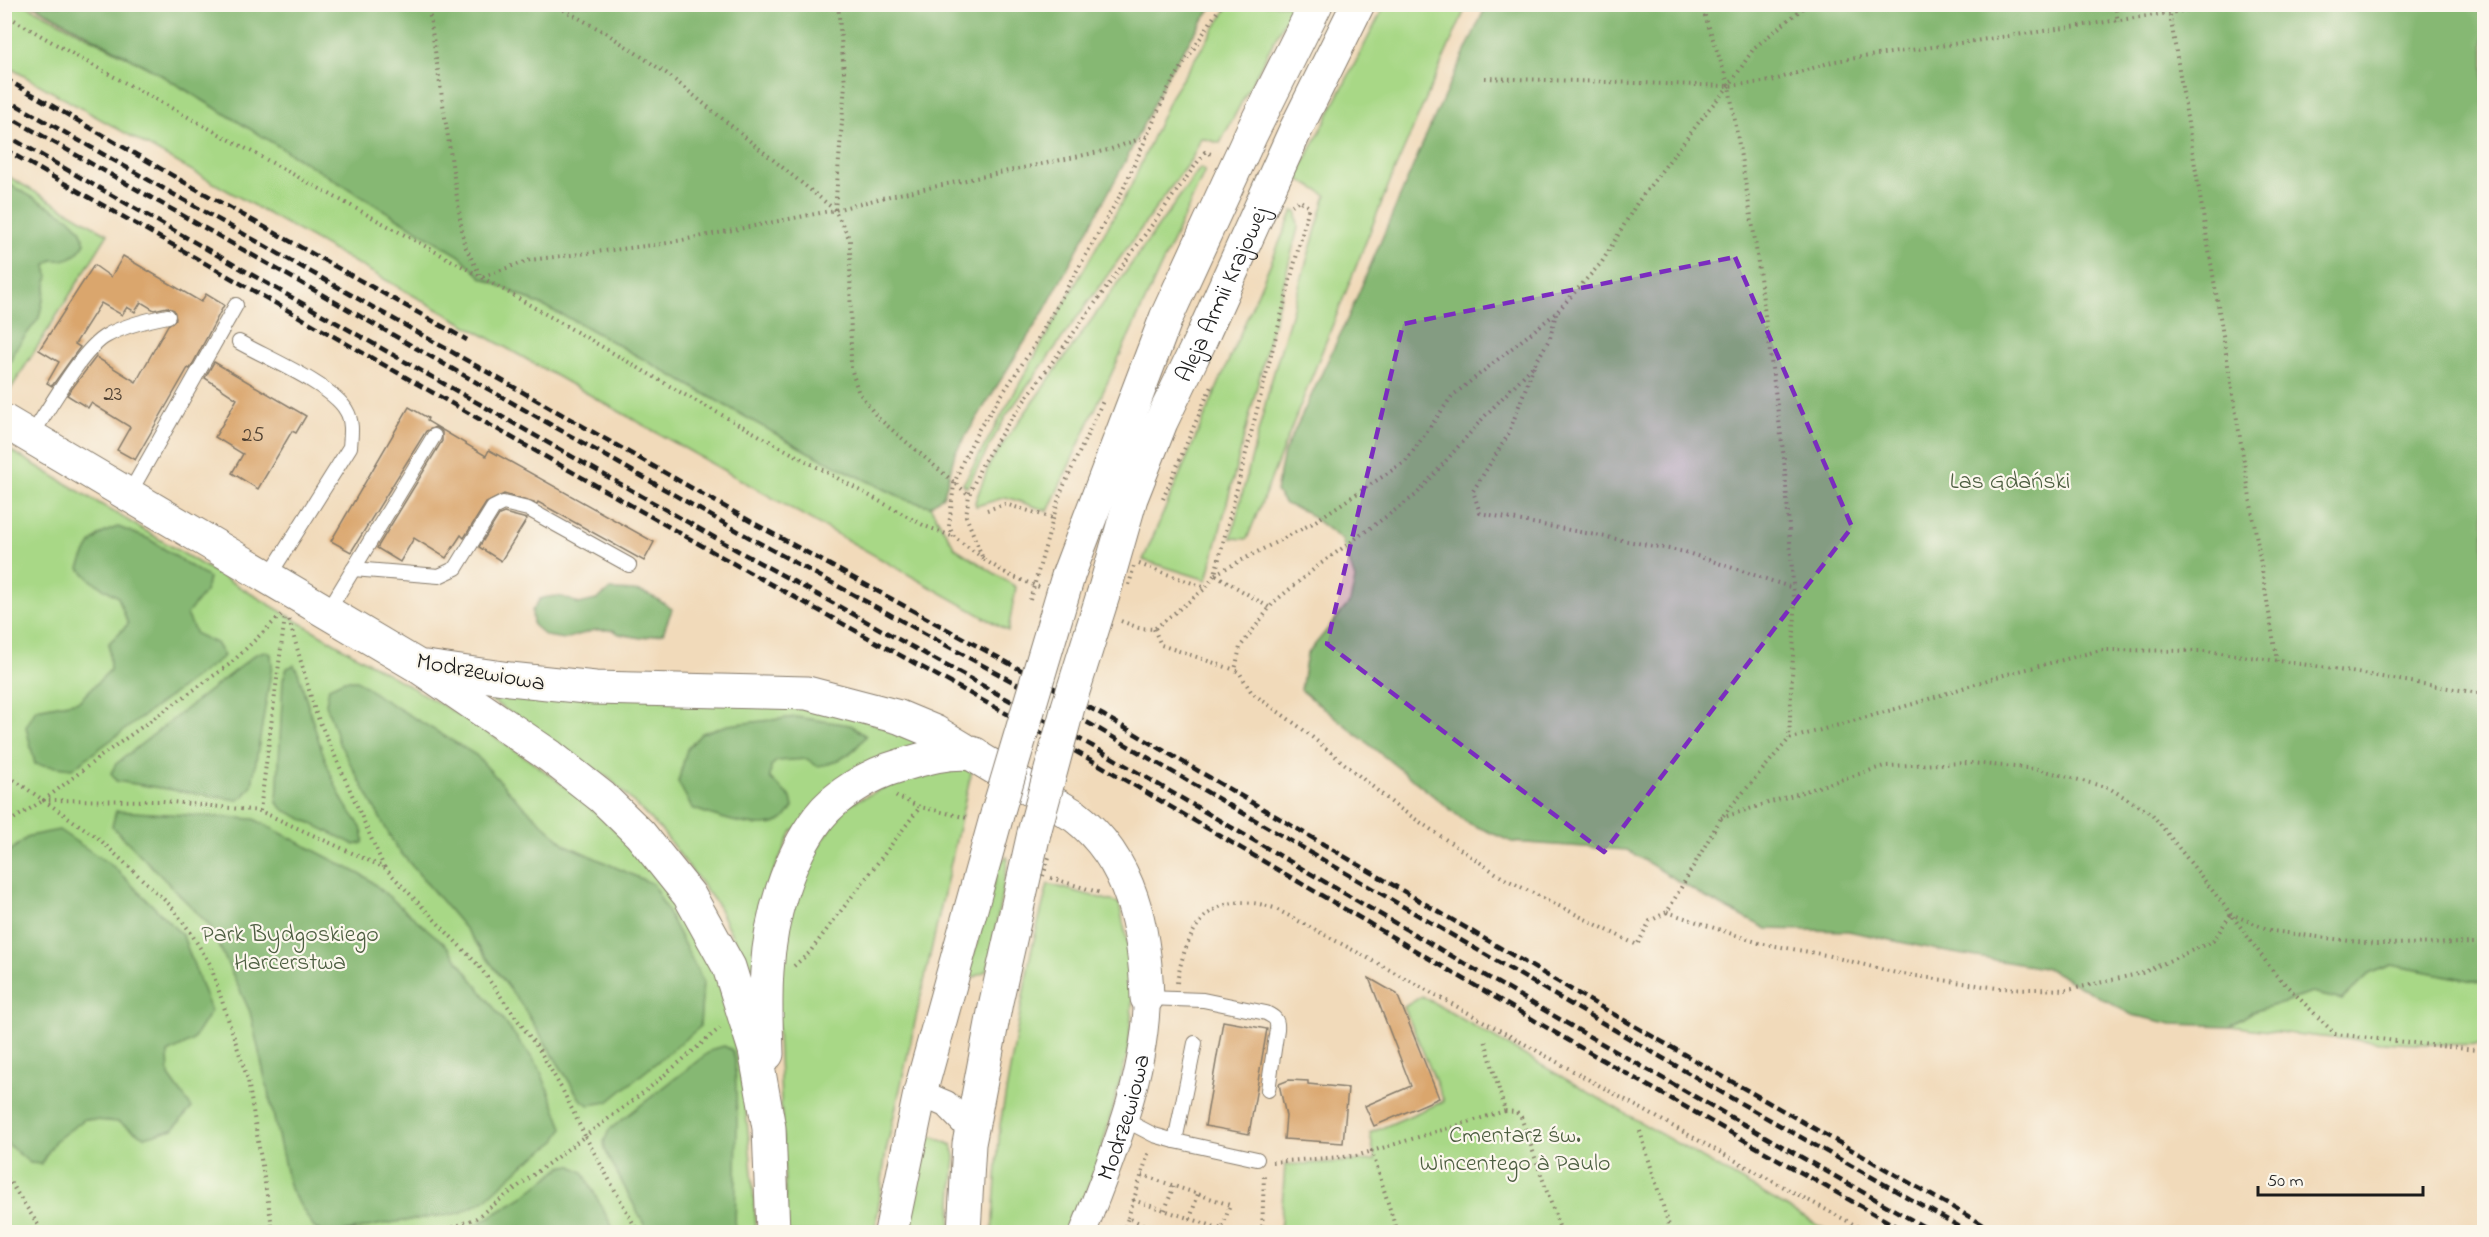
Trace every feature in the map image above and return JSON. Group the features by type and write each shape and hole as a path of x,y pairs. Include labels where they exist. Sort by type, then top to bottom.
{"main road":[{"name":"Aleja Armii Krajowej","path":"891,1233 983,814 1069,573 1166,318 1251,134 1316,4"},
{"name":"Aleja Armii Krajowej","path":"964,1233 972,1131 996,1002 1034,833 1068,707 1131,498 1161,422 1296,129 1358,4"},
{"name":"Modrzewiowa","path":"18,428 418,666 595,688 807,693 899,717 935,732 1075,816 1089,827 1107,848 1128,886 1136,909 1146,956 1161,998"},
{"path":"418,666 549,756 602,797 640,834 690,895 729,966 755,1050 769,1128"},
{"path":"773,1233 766,972 780,900 793,861 820,816 842,797 887,770 928,757 958,752 975,754"}],"street":[{"name":"Modrzewiowa","path":"1083,1233 1125,1120 1144,1039 1161,998"},
{"path":"920,1093 946,1104 972,1131"}],"lane":[{"path":"129,494 236,305"},
{"path":"18,428 104,336 146,320 168,316"},
{"path":"239,342 330,392 346,410 351,427 350,447 269,576"},
{"path":"328,611 434,436"},
{"path":"353,570 438,576 456,568 493,508 503,503 528,509 629,565"},
{"path":"1161,998 1203,1000 1266,1012 1274,1017 1278,1023 1278,1029 1269,1090"},
{"path":"1175,1141 1195,1043"},
{"path":"1125,1120 1154,1135 1257,1159"}],"path":[{"path":"428,4 464,244 481,277"},
{"path":"553,4 606,33 666,73 835,210 850,240 851,368 858,391 877,417 969,495"},
{"path":"835,210 845,84 838,4"},
{"path":"954,537 949,526 954,484 979,429 1043,329 1122,192 1168,89 1222,4"},
{"path":"1701,4 1729,86 1755,240 1784,458 1795,612 1789,739"},
{"path":"1215,574 1311,524 1406,460 1452,396 1556,313 1602,262 1637,203 1708,109 1729,86 1754,48 1808,4"},
{"path":"2115,4 2118,22"},
{"path":"1485,78 1729,86 1771,81 1835,61 2170,15 2231,4"},
{"path":"4,14 86,62 481,277 687,396 925,526 954,537 993,567 1021,579"},
{"path":"2170,15 2277,660"},
{"path":"481,277 530,260 662,244 835,210 890,196 1108,150 1148,136"},
{"path":"983,559 966,516 969,495 982,464 1011,419 1205,152 1216,156"},
{"path":"1130,625 1147,630 1154,629 1206,588 1215,574 1309,207 1299,200 1288,207"},
{"path":"1556,313 1550,338 1535,364 1508,435 1473,492 1480,513 1684,552 1793,588"},
{"path":"1235,670 1240,647 1270,608 1319,565 1416,495 1484,417 1535,364"},
{"path":"1158,508 1214,379"},
{"path":"987,510 1005,504 1053,518"},
{"path":"1140,551 1135,562 1206,588"},
{"path":"1215,574 1270,608"},
{"path":"4,825 44,800 100,756 231,664 286,610"},
{"path":"260,811 286,610"},
{"path":"286,610 315,711 385,868 479,966 540,1052 638,1233"},
{"path":"1154,629 1161,645 1239,672 1252,693 1301,728 1396,806 1503,878 1637,945 1650,921 1666,912 1721,818 1789,739 1913,704 2000,676 2101,650 2206,651 2277,660 2484,694"},
{"path":"1721,818 1884,766 1970,763 2038,769 2109,788 2152,814 2232,914 2275,974 2335,1034 2484,1052"},
{"path":"4,773 98,838 171,906 210,964 248,1080 273,1233"},
{"path":"44,800 162,801 260,811 385,868"},
{"path":"920,807 983,814"},
{"path":"1043,876 1104,894"},
{"path":"1161,998 1179,970 1192,931 1203,916 1219,907 1237,902 1256,902 1274,908 1380,964 1868,1233"},
{"path":"1666,912 1759,943 1826,955 1896,973 1997,988 2068,990 2142,973 2213,941 2232,914"},
{"path":"2232,914 2272,931 2373,944 2484,943"},
{"path":"442,1233 476,1218 656,1082 727,1021"},
{"path":"1485,1040 1505,1111"},
{"path":"1262,1233 1264,1163 1356,1156 1505,1111 1516,1112 1521,1117 1561,1233"},
{"path":"1640,1131 1671,1233"},
{"path":"1372,1151 1397,1233"},
{"path":"4,1173 43,1233"},
{"path":"1142,1175 1230,1204 1222,1229"},
{"path":"1165,1210 1174,1185"},
{"path":"1190,1219 1198,1194"},
{"path":"1134,1200 1232,1233"},
{"path":"1123,1233 1128,1218 1160,1233"}],"highlighted area":[{"path":"1735,257 1852,527 1604,852 1327,644 1403,324"}],"green space":[{"path":"1230,4 1293,5 1220,143 1201,138 1192,158 1006,416 967,487 963,484 1132,184 1171,96"},
{"name":"Las Gdański","path":"1487,4 2484,5 2484,983 2392,965 2370,973 2342,1000 2312,993 2252,1012 2230,1026 2172,1024 2132,1015 2049,969 1947,952 1848,931 1767,929 1708,899 1627,850 1512,842 1466,822 1301,690 1307,654 1350,602 1355,579 1342,540 1306,512 1285,504 1276,491 1284,453 1347,320 1429,129"},
{"path":"5,5 26,5 156,72 460,256 481,277 579,323 808,452 907,500 930,506 955,548 1016,587 1008,631 5,65"},
{"path":"33,5 1213,5 1169,72 1126,160 1044,311 955,453 944,495 930,506 907,500 808,452 579,323 481,277 460,256 156,72"},
{"path":"1385,5 1467,5 1393,174 1247,539 1231,538 1270,386 1326,195 1296,178"},
{"path":"1200,168 1205,171 1048,511 1006,497 976,506 975,502 990,463"},
{"path":"4,174 108,234 7,395 4,394"},
{"path":"5,182 68,217 80,229 85,243 72,257 52,260 46,265 48,277 39,318 14,351 11,361 5,365"},
{"path":"1293,211 1297,212 1298,228 1207,580 1143,560"},
{"name":"Park Bydgoskiego Harcerstwa","path":"5,447 471,722 570,790 614,829 654,873 689,922 705,947 723,994 744,1096 756,1232 5,1232"},
{"path":"118,527 149,539 209,578 205,592 187,614 196,634 216,643 224,656 72,769 35,764 26,727 36,709 79,701 110,670 109,643 128,624 118,597 92,581 79,568 92,542 102,533"},
{"path":"610,590 643,593 656,598 672,609 663,633 641,638 619,634 613,630 595,630 565,639 546,636 533,625 532,611 540,599 560,597 579,604 596,600"},
{"path":"264,651 271,654 272,666 252,785 244,796 238,800 116,781 111,773 116,764 256,654"},
{"path":"294,665 335,784 345,804 360,825 363,843 355,845 284,810 277,803 283,680 287,668"},
{"path":"344,680 357,680 381,698 476,755 516,799 566,845 653,884 703,981 700,1027 608,1102 589,1105 580,1099 523,1007 467,931 396,847 339,743 326,704 329,687"},
{"path":"462,681 794,706 849,714 933,746 792,831 763,895 755,983 716,903 662,831 610,779"},
{"path":"796,717 850,725 866,736 856,748 831,763 817,766 807,759 777,761 771,766 770,778 791,798 793,807 781,821 772,824 749,824 724,819 692,808 678,782 687,749 702,733 728,725"},
{"path":"972,769 886,1151 875,1232 787,1232 775,969 793,883 847,805 905,778 943,770"},
{"path":"116,811 254,819 367,878 447,946 539,1067 563,1128 556,1141 523,1165 484,1201 460,1213 343,1232 323,1232 314,1228 290,1189 250,1012 210,926 112,826"},
{"path":"59,830 114,867 183,936 211,1011 192,1041 168,1053 169,1076 192,1108 173,1129 145,1137 118,1122 85,1119 55,1141 41,1164 30,1163 5,1142 5,855 29,836"},
{"path":"1007,857 988,970 975,977 968,974 1000,862"},
{"path":"1048,884 1119,903 1134,973 1129,1048 1102,1148 1073,1232 992,1232 1000,1125 1031,952"},
{"path":"2392,965 2484,983 2484,1044 2388,1043 2230,1026 2252,1012 2312,993 2342,1000 2370,973"},
{"name":"Cmentarz św. Wincentego à Paulo","path":"1422,996 1830,1232 1280,1232 1285,1165 1375,1160 1370,1133 1444,1101 1404,1007"},
{"path":"724,1046 732,1050 735,1060 737,1123 735,1232 648,1232 605,1150 604,1142 609,1130 713,1049"},
{"path":"934,1137 952,1145 955,1156 950,1232 905,1232 924,1139"},
{"path":"570,1165 583,1172 615,1232 465,1232 524,1196 561,1167"}],"building":[{"path":"123,256 201,302 206,294 224,305 190,369 188,368 135,460 117,450 130,427 91,403 88,408 67,395 96,357 136,382 168,325 176,319 174,310 167,307 154,310 141,302 135,312 127,307 122,315 101,303 75,344 80,347 52,386 47,383 59,362 39,350 94,265 111,277"},
{"path":"214,362 306,416 296,433 292,431 258,489 232,473 243,454 215,437 237,399 205,378"},
{"path":"409,407 428,418 427,421 486,456 489,450 654,542 644,561 538,502 537,504 504,494 486,503 464,538 461,535 446,558 414,538 400,562 377,548 442,441 442,432 435,427 426,431 351,552 331,541"},
{"path":"504,513 527,519 501,561 479,547 499,515"},
{"path":"1369,978 1397,994 1439,1098 1374,1126 1365,1106 1411,1086"},
{"path":"1223,1021 1267,1029 1249,1134 1205,1126"},
{"path":"1289,1080 1348,1088 1343,1143 1284,1139 1286,1116 1279,1084"}],"railway":[{"path":"4,78 182,181 467,340"},
{"path":"4,98 757,525 1103,715 1601,1007 1996,1232"},
{"path":"4,114 752,539 1099,729 1726,1095 1969,1232"},
{"path":"4,134 742,553 1094,747 1585,1034 1933,1232"},
{"path":"4,149 736,565 1091,760 1578,1046 1906,1232"}]}
